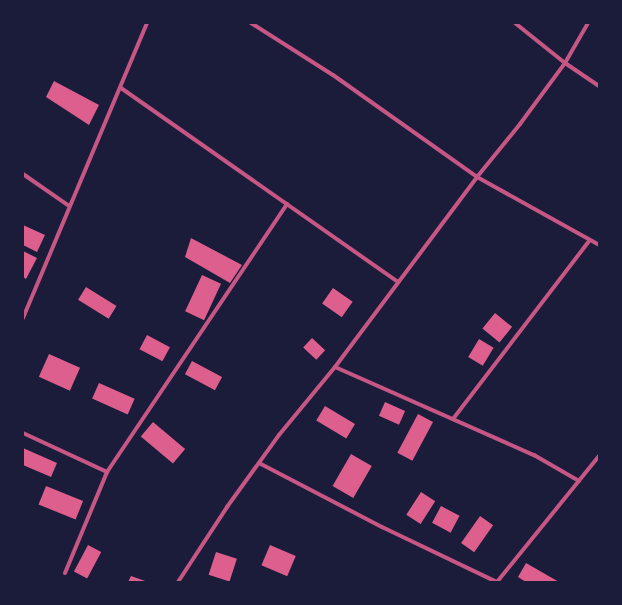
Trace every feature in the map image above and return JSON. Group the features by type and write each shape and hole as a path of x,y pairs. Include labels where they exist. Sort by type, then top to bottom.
{"street":[{"path":"23,318 147,23"},
{"path":"251,23 333,74 477,177 599,245"},
{"path":"515,23 564,63 599,86"},
{"path":"178,582 227,507 259,463 335,367 477,177 520,124 564,63 588,23"},
{"path":"120,88 398,282"},
{"path":"23,174 69,206"},
{"path":"65,573 107,472 287,204"},
{"path":"454,419 590,240"},
{"path":"335,367 534,455 579,481"},
{"path":"23,433 107,472"},
{"path":"259,463 382,527 497,582 599,456"}],"building":[{"path":"54,81 99,105 89,125 46,97"},
{"path":"23,225 45,235 37,252 23,245"},
{"path":"191,238 242,265 230,283 185,257"},
{"path":"23,251 37,258 26,279 23,277"},
{"path":"202,275 221,284 204,320 185,311"},
{"path":"86,287 117,306 109,319 78,300"},
{"path":"333,288 353,302 342,317 322,304"},
{"path":"495,313 512,327 500,342 482,329"},
{"path":"147,335 170,347 162,361 139,349"},
{"path":"312,338 325,350 316,360 303,348"},
{"path":"479,339 494,348 483,366 468,357"},
{"path":"49,354 80,368 70,391 39,377"},
{"path":"192,361 222,377 215,390 185,374"},
{"path":"99,383 135,399 128,414 92,399"},
{"path":"385,402 405,411 399,425 379,416"},
{"path":"325,406 355,424 346,439 316,421"},
{"path":"418,414 433,422 412,461 397,453"},
{"path":"153,422 185,449 173,464 141,437"},
{"path":"23,448 57,463 51,477 23,465"},
{"path":"351,454 372,466 353,498 332,486"},
{"path":"46,486 83,501 76,520 39,505"},
{"path":"421,492 435,501 421,524 406,515"},
{"path":"441,506 460,516 451,533 432,523"},
{"path":"480,516 493,525 474,552 461,543"},
{"path":"88,545 101,552 87,579 74,571"},
{"path":"270,545 296,556 287,576 261,565"},
{"path":"216,552 237,559 230,582 209,575"},
{"path":"526,563 559,582 526,582 518,577"},
{"path":"131,576 148,582 128,582"}]}
